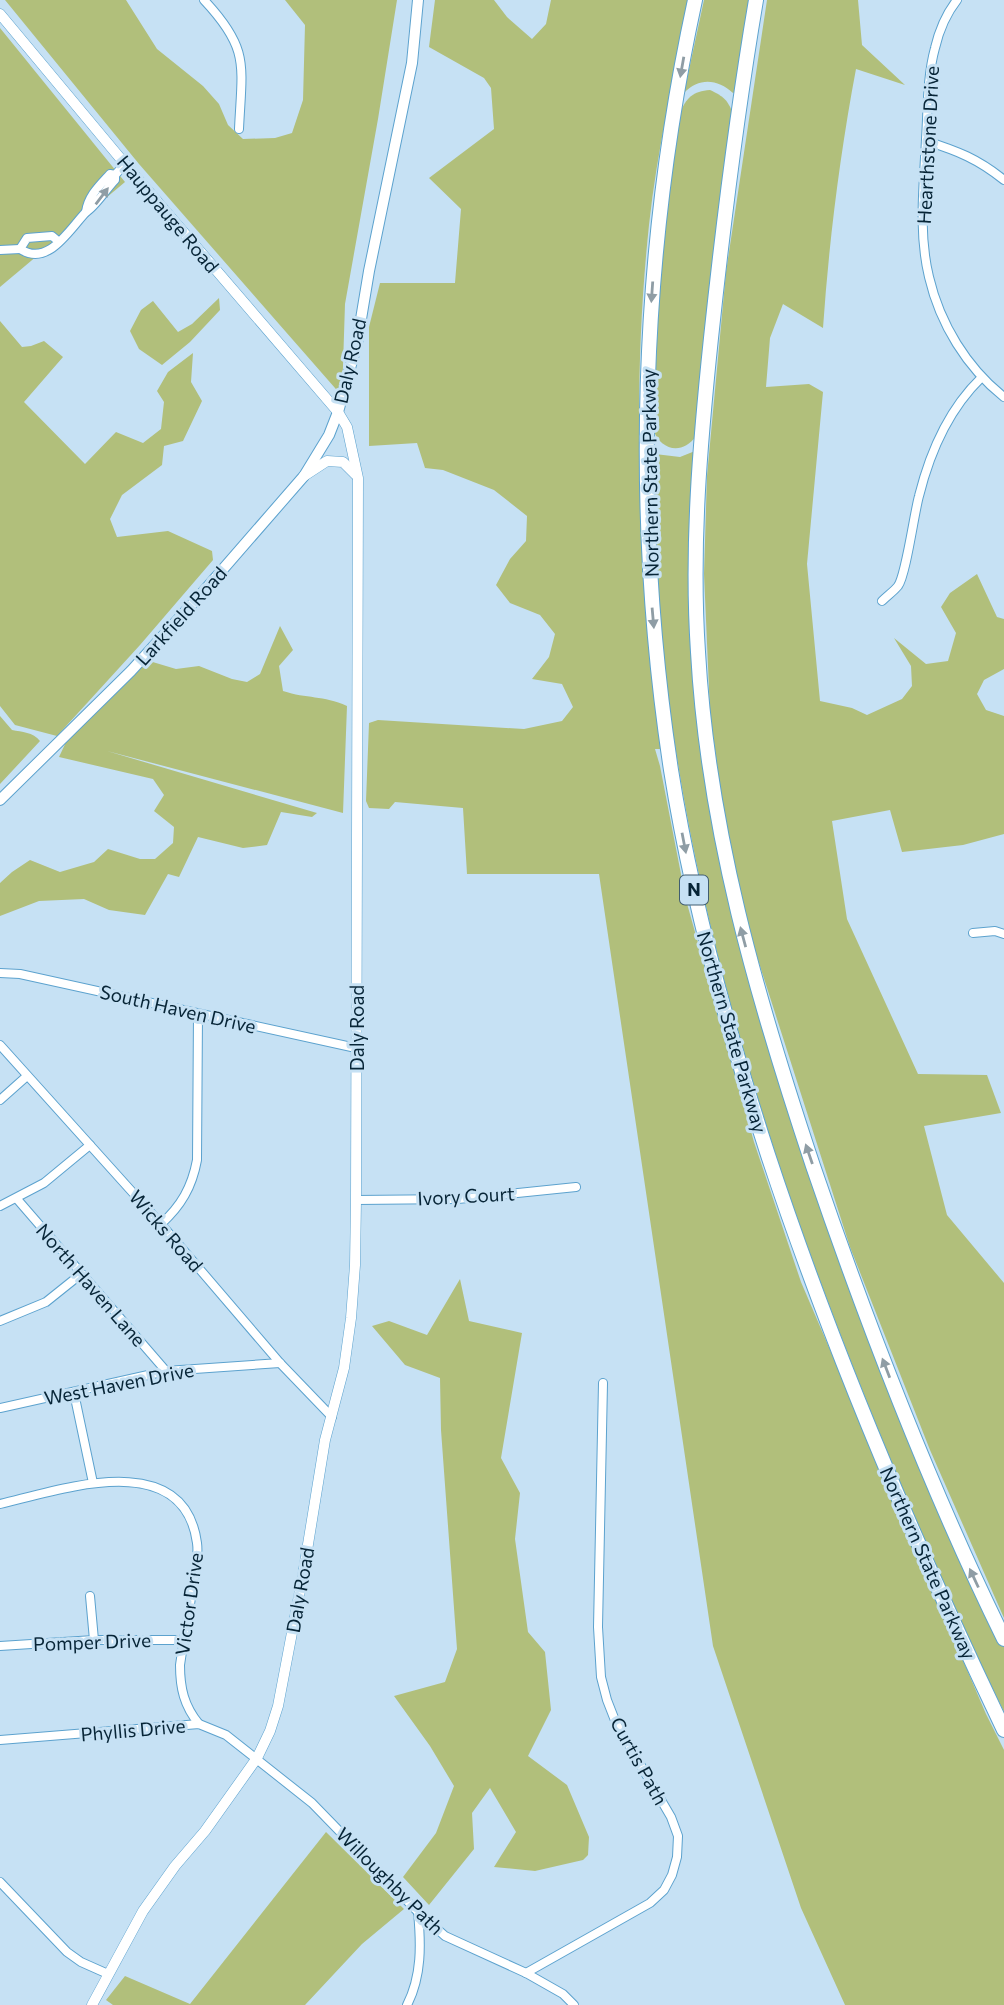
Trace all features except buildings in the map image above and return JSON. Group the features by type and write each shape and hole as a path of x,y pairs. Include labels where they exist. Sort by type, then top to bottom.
{"highway":[{"name":"Northern State Parkway","path":"695,0 672,120 661,201 650,317 647,396 647,508 651,594 659,681 676,797 694,891 719,995 786,1209 839,1354 887,1473 1004,1730"},
{"name":"Northern State Parkway","path":"755,0 719,262 696,507 698,653 704,731 714,800 730,885 754,978 822,1191 920,1455 1004,1639"}],"main road":[{"name":"Daly Road","path":"338,412 357,343 369,271 412,63 418,0"},
{"name":"Larkfield Road","path":"0,800 131,671 304,475 329,435 338,412"}],"street":[{"path":"204,0 225,22 240,53 242,69 239,129"},
{"name":"Hearthstone Drive","path":"957,0 941,28 934,51 922,230 929,276 948,328 981,378 1004,397"},
{"name":"Hauppauge Road","path":"0,14 338,412"},
{"path":"926,141 963,152 986,165 1004,180"},
{"path":"0,250 20,249 29,254 45,253 55,247 86,212 96,189 110,174 115,175 125,164"},
{"path":"20,249 27,238 52,236 58,241"},
{"path":"882,601 899,584 919,495 938,439 949,416 967,391 981,378"},
{"name":"Daly Road","path":"92,2005 143,1911 257,1758 270,1731 278,1706 303,1575 325,1440 344,1368 351,1318 356,1200 358,478 347,428 338,412"},
{"path":"304,475 327,461 343,462 358,478"},
{"path":"973,933 995,931 1004,934"},
{"name":"South Haven Drive","path":"0,973 20,974 356,1048"},
{"path":"161,1224 175,1212 193,1180 197,1160 198,1014"},
{"name":"Wicks Road","path":"0,1045 332,1417"},
{"path":"0,1100 27,1076"},
{"path":"0,1206 44,1183 90,1145"},
{"name":"Ivory Court","path":"356,1200 458,1199 576,1187"},
{"name":"North Haven Lane","path":"17,1199 166,1371"},
{"path":"0,1321 47,1302 81,1274"},
{"name":"West Haven Drive","path":"0,1408 166,1371 281,1363"},
{"name":"Curtis Path","path":"526,1973 650,1903 664,1890 677,1857 677,1836 671,1817 616,1723 601,1677 598,1627 603,1383"},
{"path":"74,1393 93,1483"},
{"name":"Victor Drive","path":"0,1504 93,1483 121,1480 145,1483 166,1493 183,1506 197,1543 197,1563 183,1640 180,1681 189,1712 199,1724"},
{"path":"90,1596 94,1640"},
{"name":"Pomper Drive","path":"0,1646 94,1640 183,1640"},
{"name":"Phyllis Drive","path":"0,1741 199,1724 226,1735 257,1758"},
{"name":"Willoughby Path","path":"257,1758 312,1803 418,1912 445,1936 526,1973 563,1994 574,2005"},
{"path":"0,1882 67,1952 81,1962 108,1974"},
{"path":"407,2005 413,1990 421,1947 418,1912"}],"green space":[{"path":"5,0 126,0 157,49 203,86 219,104 228,125 243,139 275,138 292,133 303,100 305,25 285,0 397,0 345,304 342,396 139,164"},
{"path":"435,0 494,0 507,17 532,39 546,24 551,0 689,0 652,197 645,264 639,378 639,455 646,614 662,749 655,749 686,900 754,1142 801,1282 986,1714 1004,1750 1004,2005 845,2005 801,1908 713,1646 599,874 467,874 463,808 395,802 389,809 369,808 366,801 369,723 378,720 524,729 562,721 573,707 562,684 532,679 549,657 555,634 540,615 510,603 496,585 510,559 526,541 527,516 494,490 443,470 425,468 417,443 369,446 369,327 380,283 455,283 461,209 429,178 494,129 491,88 484,78 429,47"},
{"path":"704,0 750,0 736,92 733,93 721,85 702,82 684,93"},
{"path":"767,0 858,0 862,45 905,85 856,69 836,198 823,328 783,304 770,338 766,387 809,384 823,392 807,564 820,701 852,708 867,715 902,699 912,686 911,666 894,638 926,664 948,661 956,633 941,607 950,593 977,574 997,617 1004,619 1004,669 984,680 977,694 986,710 1004,716 1004,834 963,845 902,852 890,810 832,821 847,919 918,1074 987,1075 1001,1113 924,1126 947,1215 1004,1283 1004,1618 930,1450 850,1247 744,916 723,809 710,712 704,574 707,476 726,272"},
{"path":"0,28 125,182 0,287"},
{"path":"710,90 724,99 733,114 696,436 684,446 672,448 661,442 653,429 661,254 680,113 691,96"},
{"path":"219,298 220,310 190,342 162,365 139,349 130,331 141,310 153,301 178,332 192,324"},
{"path":"0,321 22,347 44,341 63,357 24,402 85,464 116,432 143,443 161,429 164,402 157,391 168,372 193,353 191,382 202,401 183,441 164,446 162,465 122,495 110,519 117,537 168,531 212,551 213,560 57,736 15,725 0,706"},
{"path":"695,451 699,728 775,1060 988,1615 1004,1646 1004,1712 926,1544 826,1298 750,1072 709,919 692,842 672,726 656,571 655,454 680,457"},
{"path":"280,626 293,650 279,666 283,691 347,706 343,813 107,751 317,813 312,817 281,812 267,845 243,848 198,837 179,877 168,874 145,915 109,910 84,899 39,901 0,916 0,883 30,860 60,872 94,862 108,849 140,859 155,859 173,843 174,827 154,811 164,795 153,779 59,757 67,740 146,660 176,669 199,666 247,682 260,674"},
{"path":"0,716 12,730 31,734 40,741 0,784"},
{"path":"460,1279 469,1321 522,1333 501,1458 520,1493 515,1539 528,1632 545,1652 551,1710 528,1756 567,1785 589,1837 588,1855 583,1860 535,1871 494,1867 516,1832 490,1788 472,1813 474,1849 429,1905 403,1877 436,1833 454,1786 430,1746 394,1696 445,1682 457,1649 441,1430 440,1378 405,1365 372,1326 389,1321 427,1335"},
{"path":"326,1832 404,1909 362,1944 305,2005 113,2005 106,2000 125,1976 190,2004"}]}
